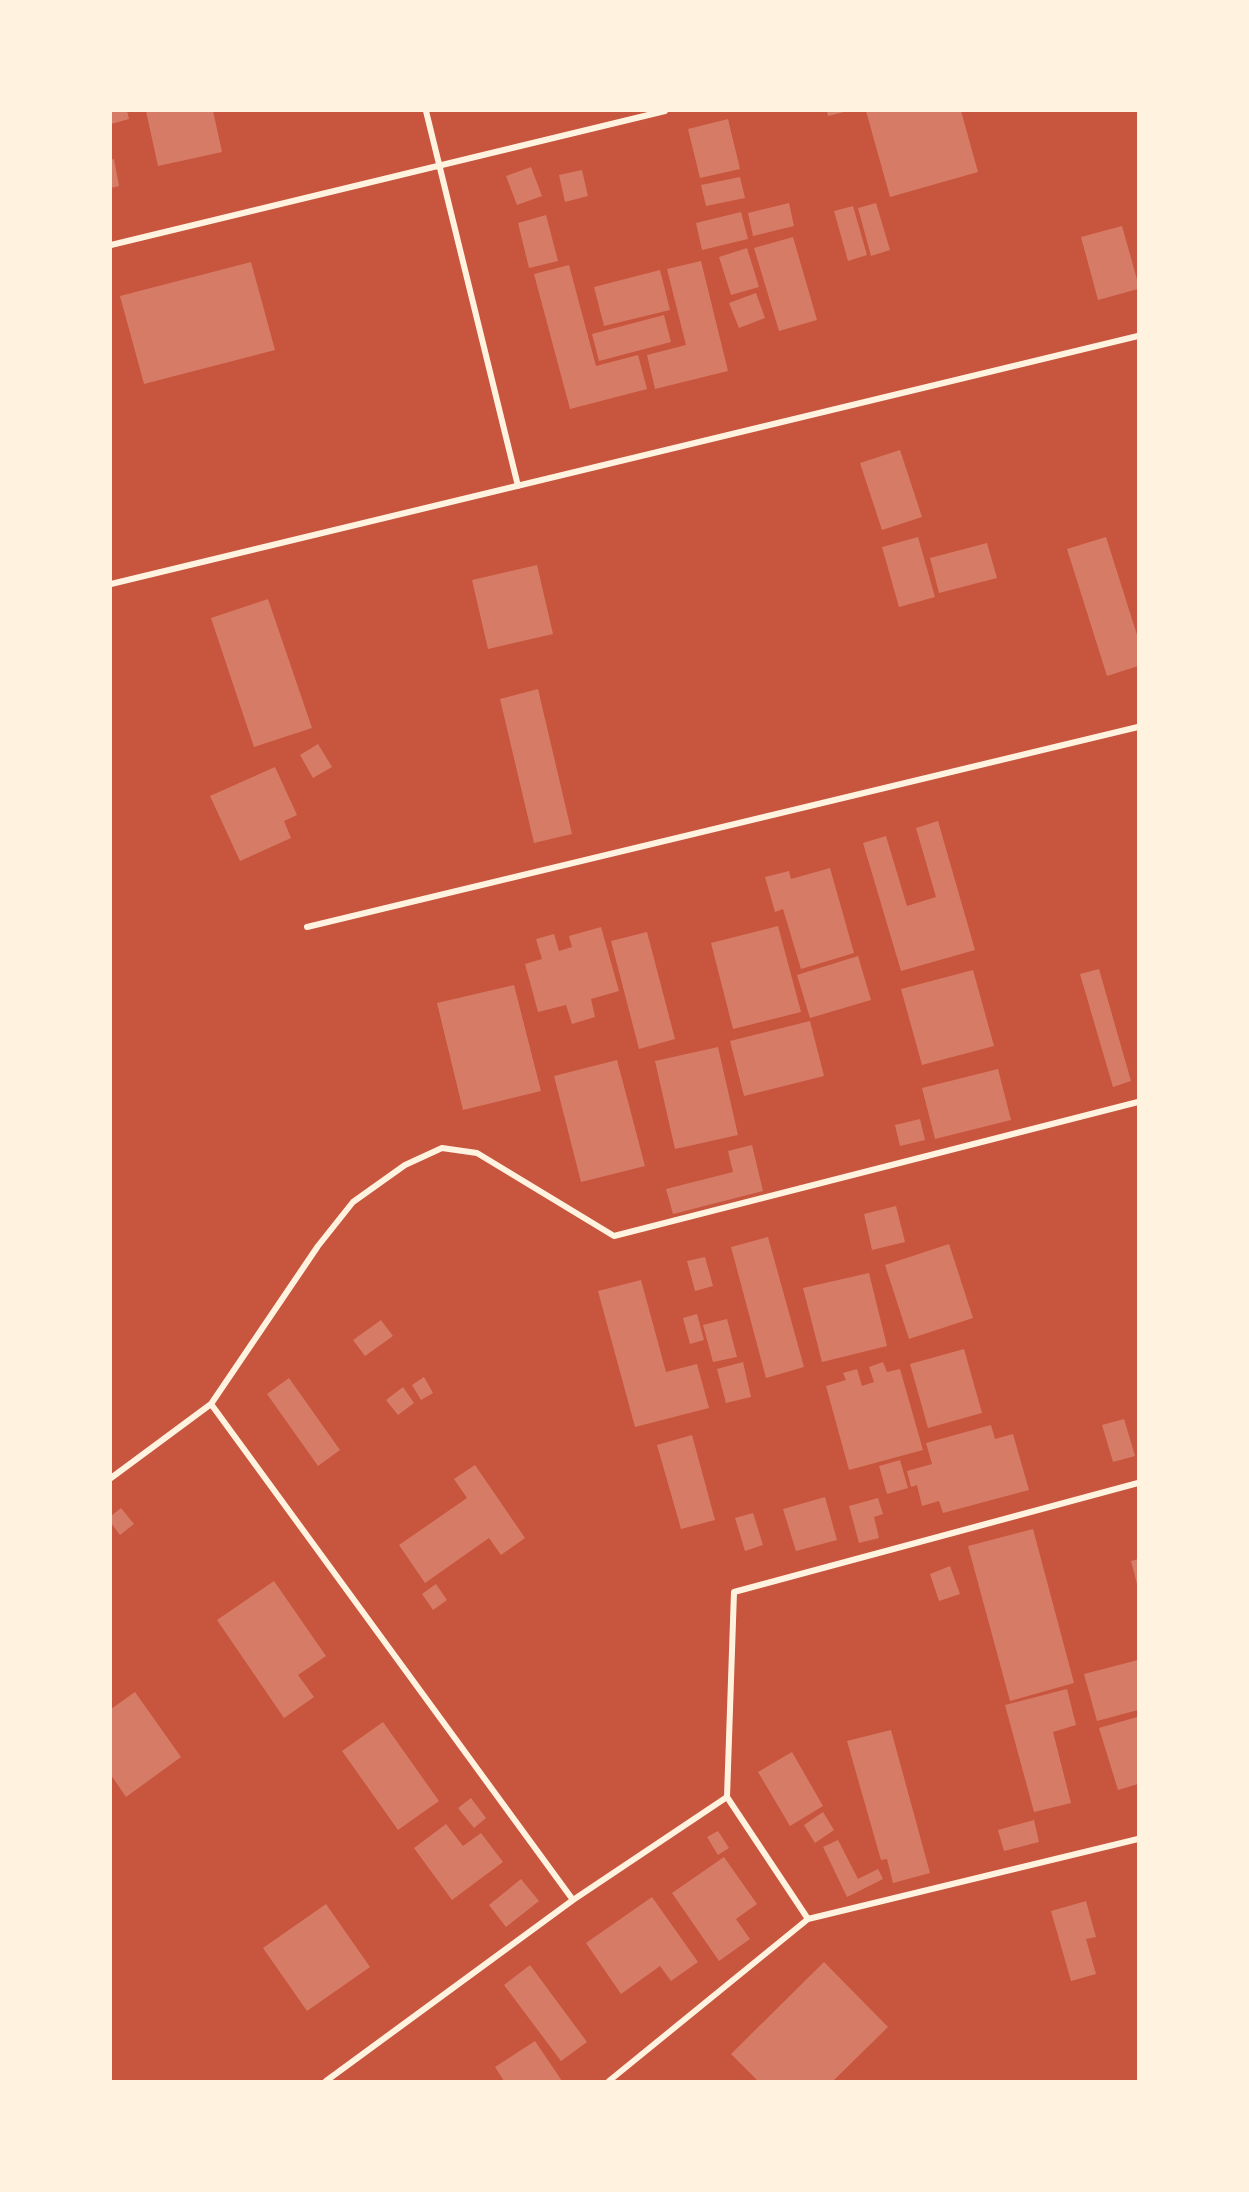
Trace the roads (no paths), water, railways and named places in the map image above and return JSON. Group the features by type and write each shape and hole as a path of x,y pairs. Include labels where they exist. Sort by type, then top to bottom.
{"street":[{"path":"426,111 518,486"},
{"path":"111,244 665,111"},
{"path":"111,584 1138,336"},
{"path":"308,927 1138,727"},
{"path":"111,1478 211,1404 318,1246 353,1202 405,1164 442,1148 477,1153 614,1236 1138,1102"},
{"path":"211,1404 573,1900"},
{"path":"808,1919 726,1797 734,1592 1138,1483"},
{"path":"326,2081 573,1900 726,1797"},
{"path":"609,2081 808,1919 1138,1839"}]}
